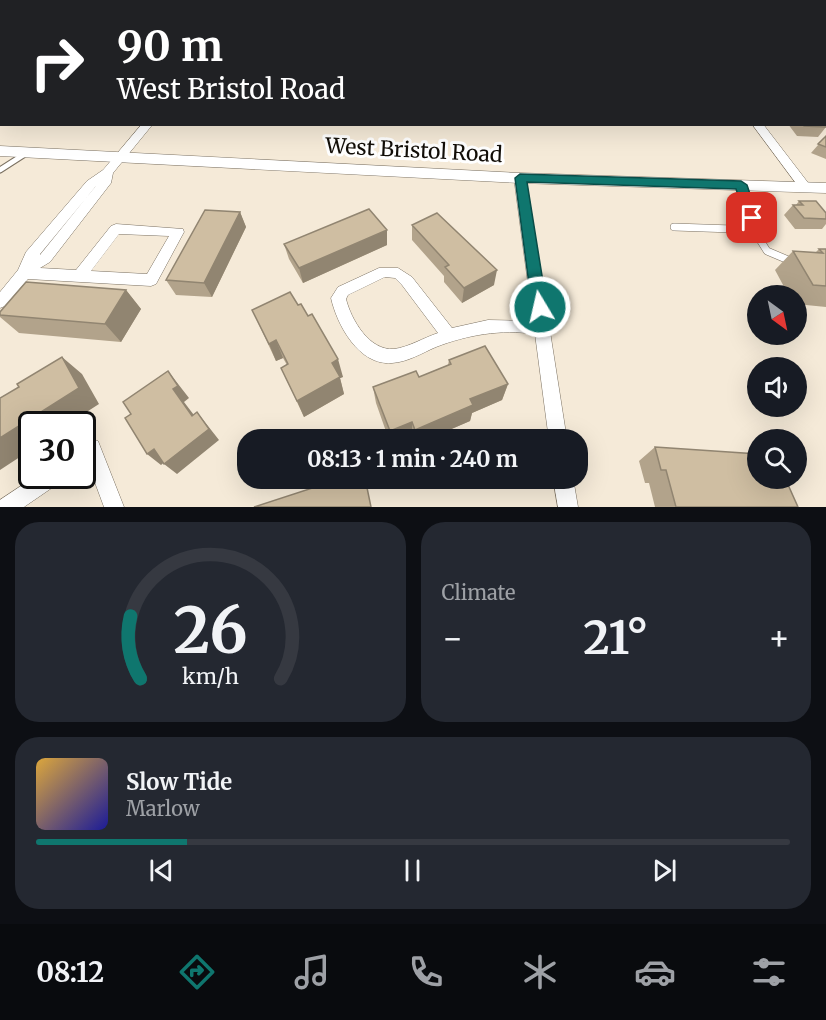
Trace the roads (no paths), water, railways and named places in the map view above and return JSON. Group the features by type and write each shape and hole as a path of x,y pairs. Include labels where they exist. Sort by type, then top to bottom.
{"main road":[{"name":"West Bristol Road","path":"0,151 520,178 826,188"}],"street":[{"path":"0,302 24,273 45,258 107,180 107,172 146,126"},
{"path":"759,126 805,187"},
{"path":"520,178 557,429"},
{"path":"24,273 80,276 151,279 178,232 116,229 80,276"},
{"path":"449,336 407,281 398,273 384,272 343,291 338,298 344,315 362,342 372,352 385,356 395,356 449,336 488,325 519,324 543,329"},
{"path":"96,461 114,507"},
{"path":"7,507 33,489"},
{"path":"565,489 568,507"}],"lane":[{"path":"0,170 27,152"},
{"path":"741,185 757,235 767,251 794,263 805,264"},
{"path":"674,228 734,229 757,235"}]}
